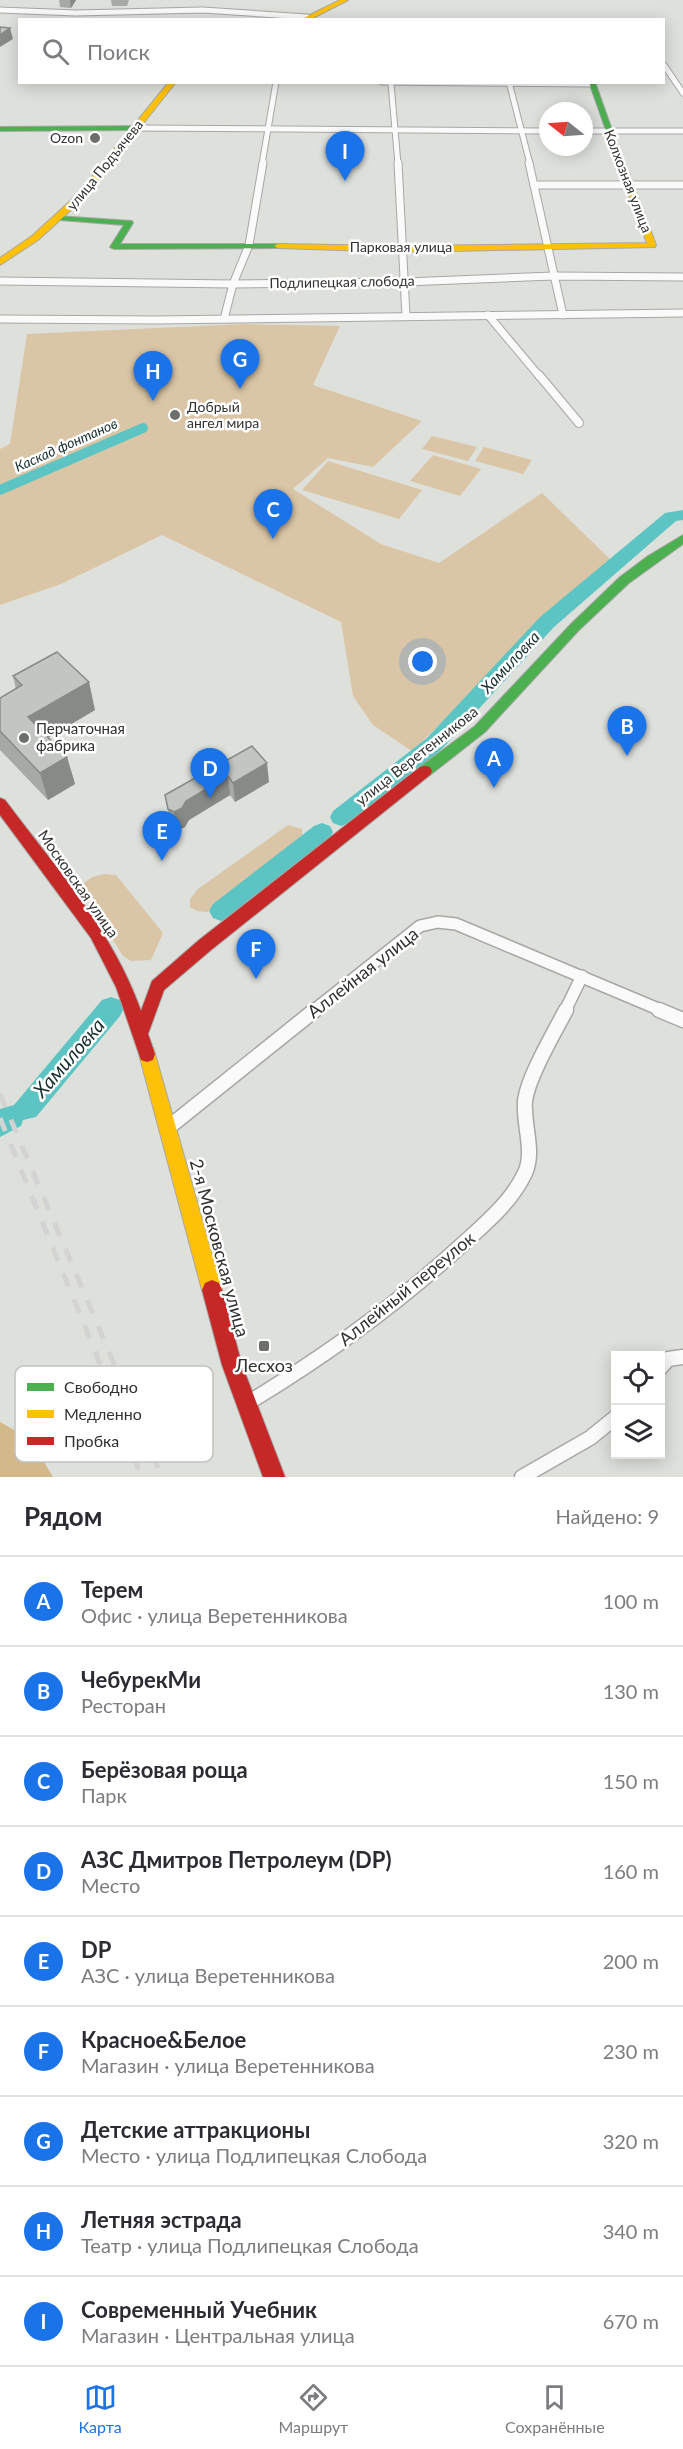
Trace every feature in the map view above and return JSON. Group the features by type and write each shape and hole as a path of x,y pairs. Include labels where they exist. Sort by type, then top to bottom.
{"main road":[{"path":"305,18 345,0"},
{"name":"улица Подъячева","path":"0,262 60,218 94,182 171,84"},
{"name":"Колхозная улица","path":"593,84 652,245"},
{"path":"0,129 137,128"},
{"name":"Парковая улица","path":"60,218 129,223 114,247 249,245 401,249 548,244 652,245"},
{"name":"улица Веретенникова","path":"140,1028 158,986 205,945 352,827 479,730 594,605 649,558 683,538"},
{"name":"Московская улица","path":"0,804 96,933 124,986 140,1028"},
{"name":"2-я Московская улица","path":"140,1028 169,1127 232,1365 274,1477"}],"street":[{"path":"0,10 76,13 203,10 305,18"},
{"path":"665,68 683,93"},
{"path":"224,319 232,284 249,245 276,84"},
{"path":"391,84 396,130 401,249 406,282 406,316"},
{"path":"509,84 522,130 563,315"},
{"path":"137,128 539,130"},
{"path":"593,131 683,131"},
{"path":"534,184 683,185"},
{"name":"Подлипецкая слобода","path":"0,281 232,284 406,282 554,276 683,277"},
{"path":"0,319 224,319 683,313"},
{"path":"488,315 579,423"},
{"name":"Аллейная улица","path":"169,1127 420,926 438,922 456,924 683,1020"},
{"name":"Аллейный переулок","path":"246,1404 320,1359 433,1272 499,1210 525,1173 529,1157 525,1101 531,1082 582,976"},
{"path":"665,1362 668,1359 683,1357"},
{"path":"522,1477 590,1438 611,1420"}],"shaded area":[{"path":"243,324 340,326 313,385 422,421 373,467 328,458 293,489 381,544 439,563 542,493 613,562 412,751 373,725 353,696 341,622 162,535 61,584 0,605 0,449 10,444 27,334"},
{"path":"432,436 477,447 468,461 422,449"},
{"path":"484,447 532,460 523,474 475,461"},
{"path":"433,455 481,469 460,496 410,481"},
{"path":"328,461 422,490 399,519 302,490"},
{"path":"288,825 302,829 302,838 207,912 197,911 190,907 190,899 198,889"},
{"path":"105,874 116,875 163,933 151,960 131,961 123,956 80,886 92,877"},
{"path":"0,1422 15,1430 15,1462 44,1462 53,1477 0,1477"}],"building":[{"path":"0,27 10,28 0,35"},
{"path":"57,652 89,682 28,717 67,757 40,773 0,731 0,698 22,685 13,676"},
{"path":"252,746 267,763 233,783 228,776 186,801 182,808 174,812 168,809 165,795"}],"waterway":[{"name":"Каскад фонтанов","path":"0,490 143,428"},
{"name":"Хамиловка","path":"341,817 434,744 547,622 671,517 683,515"},
{"name":"Хамиловка","path":"221,911 322,832"},
{"name":"Хамиловка","path":"26,1108 111,1008"},
{"name":"Хамиловка","path":"0,1124 11,1117"}],"railway":[{"path":"0,1094 115,1366"},
{"path":"0,1118 101,1366"},
{"path":"136,1462 141,1477"},
{"path":"156,1462 162,1477"}],"traffic: fast":[{"path":"593,84 625,173"},
{"path":"0,129 137,128"},
{"path":"60,218 129,223 114,247 278,246"},
{"path":"425,771 480,729 575,627 624,580 652,558 683,539"}],"traffic: slow":[{"path":"307,18 345,0"},
{"path":"0,262 35,238 81,196 171,84"},
{"path":"278,246 401,249 652,245 625,173"},
{"path":"147,1054 212,1290"}],"traffic: jam":[{"path":"141,1032 158,986 205,945 425,771"},
{"path":"0,804 96,933 124,986 147,1054"},
{"path":"212,1290 232,1365 274,1477"}],"place":[{"name":"Ozon","path":"95,138"},
{"name":"Современный Учебник","path":"345,181"},
{"name":"Детские аттракционы","path":"240,389"},
{"name":"Летняя эстрада","path":"153,401"},
{"name":"Добрый ангел мира","path":"175,415"},
{"name":"Берёзовая роща","path":"273,539"},
{"name":"Перчаточная фабрика","path":"24,738"},
{"name":"ЧебурекМи","path":"627,756"},
{"name":"Терем","path":"494,788"},
{"name":"АЗС Дмитров Петролеум (DP)","path":"210,798"},
{"name":"DP","path":"162,861"},
{"name":"Красное&Белое","path":"256,979"},
{"name":"Лесхоз","path":"264,1346"}]}
